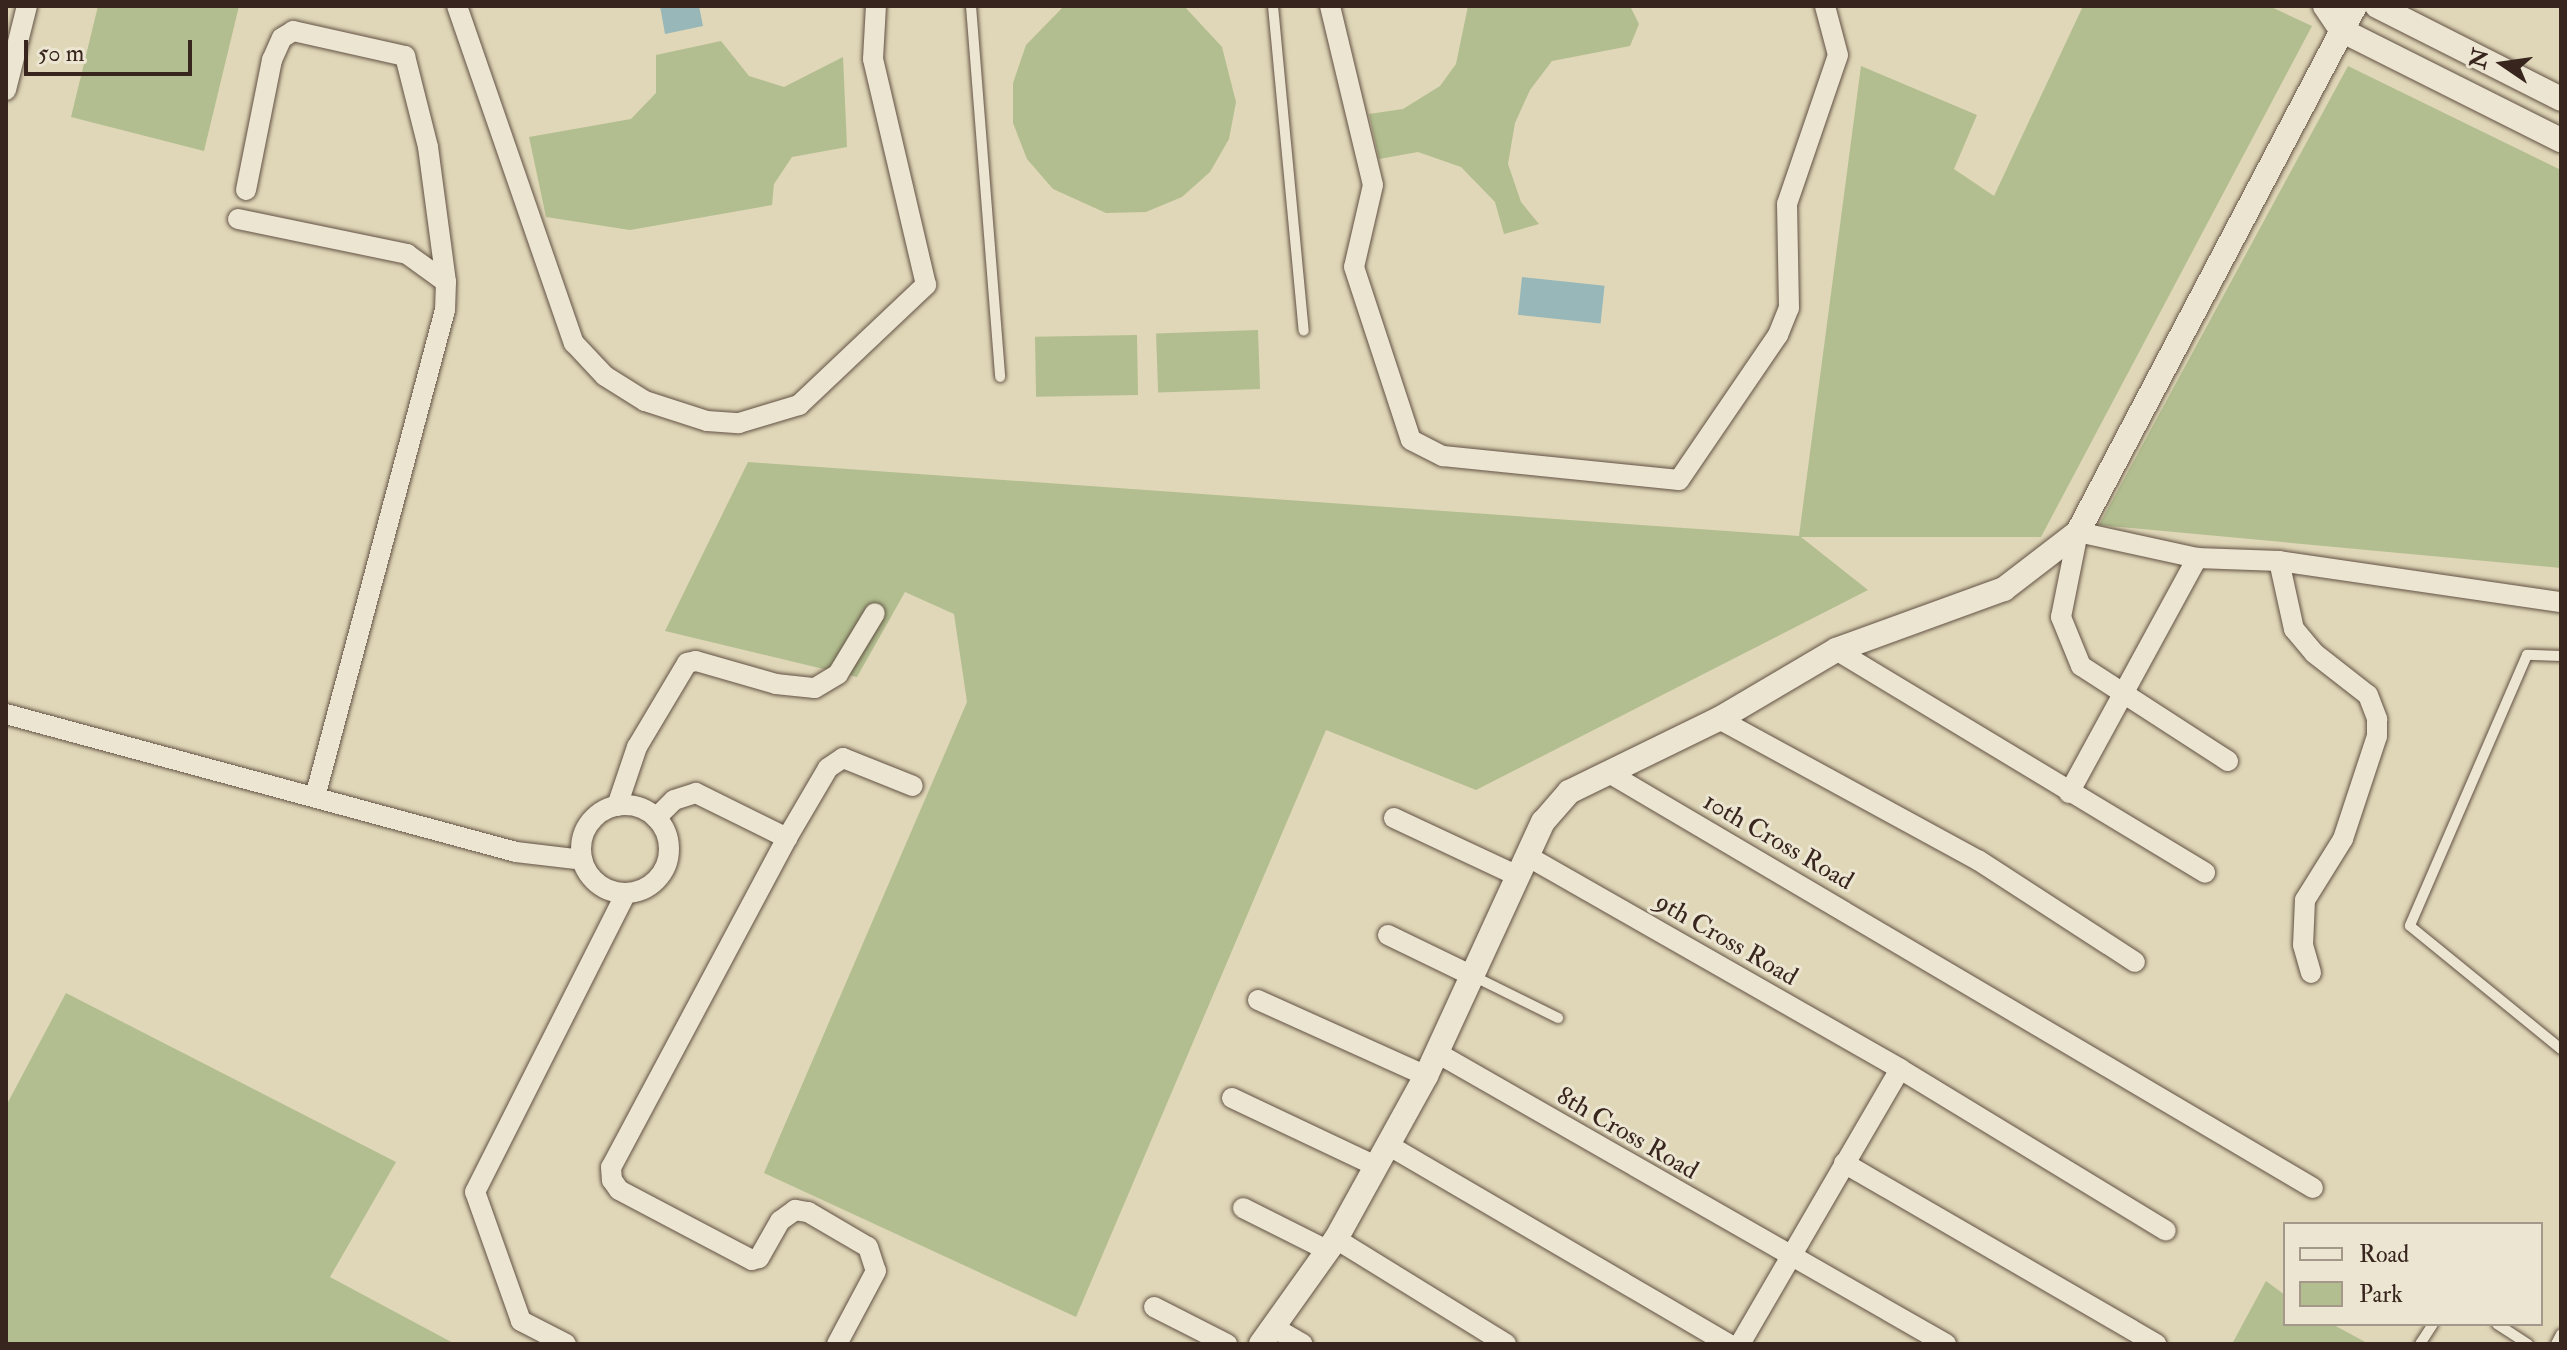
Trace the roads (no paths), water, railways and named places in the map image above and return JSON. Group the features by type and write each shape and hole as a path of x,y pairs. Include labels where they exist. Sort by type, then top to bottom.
{"street":[{"path":"6,90 27,6"},
{"path":"457,6 574,343 605,376 645,401 707,421 739,423 799,405 926,285 873,59 876,6"},
{"path":"1330,6 1373,185 1354,267 1411,440 1443,456 1679,480 1778,335 1789,308 1787,204 1838,55 1825,6"},
{"path":"2325,6 2341,30 2561,140"},
{"path":"2228,761 2081,666 2061,617 2078,532 2355,6"},
{"path":"2377,6 2561,99"},
{"path":"246,190 272,60 282,38 293,31 405,56 428,147 446,282 437,339 315,797"},
{"path":"238,219 407,254 446,282"},
{"path":"1302,1344 1267,1335 1331,1244 1439,1054 1543,822 1569,792 1719,719 1836,650 2004,589 2078,532 2197,558 2279,561 2561,602"},
{"path":"2069,793 2197,558"},
{"path":"2279,561 2294,629 2314,653 2368,695 2377,719 2377,736 2343,839 2305,900 2303,945 2311,973"},
{"path":"617,806 637,747 687,663 696,661 776,684 815,688 838,674 875,613"},
{"path":"1836,650 2205,873"},
{"path":"6,714 516,852 583,860"},
{"path":"1719,719 1978,860 2135,962"},
{"path":"837,1344 876,1271 868,1247 808,1212 795,1210 780,1221 759,1258 752,1260 619,1190 611,1167 787,838 828,768 843,758 913,786"},
{"name":"10th Cross Road","path":"1609,773 2313,1188"},
{"path":"656,818 674,800 696,793 787,838"},
{"path":"617,806 645,809 656,818 669,843 663,872 641,891 626,893 599,884 583,860 582,846 593,819 617,806"},
{"name":"9th Cross Road","path":"1394,818 1523,866 1900,1069 2166,1231"},
{"path":"566,1344 521,1321 475,1192 626,893"},
{"path":"1388,935 1473,976"},
{"path":"1258,1000 1426,1076"},
{"name":"8th Cross Road","path":"1439,1054 1790,1258 1946,1344"},
{"path":"1740,1344 1900,1069"},
{"path":"1232,1098 1382,1155 1729,1344"},
{"path":"1844,1163 2156,1344"},
{"path":"1243,1208 1331,1244 1506,1344"},
{"path":"1154,1307 1227,1344"}],"lane":[{"path":"971,6 1000,377"},
{"path":"1273,6 1304,331"},
{"path":"2561,656 2527,655 2410,926 2561,1049"},
{"path":"1473,976 1558,1018"},
{"path":"2420,1344 2432,1326"},
{"path":"2500,1326 2528,1344"},
{"path":"2556,1344 2561,1334"}],"water":[{"path":"660,6 699,6 703,26 665,34"},
{"path":"1522,277 1605,286 1601,323 1518,315"}]}
